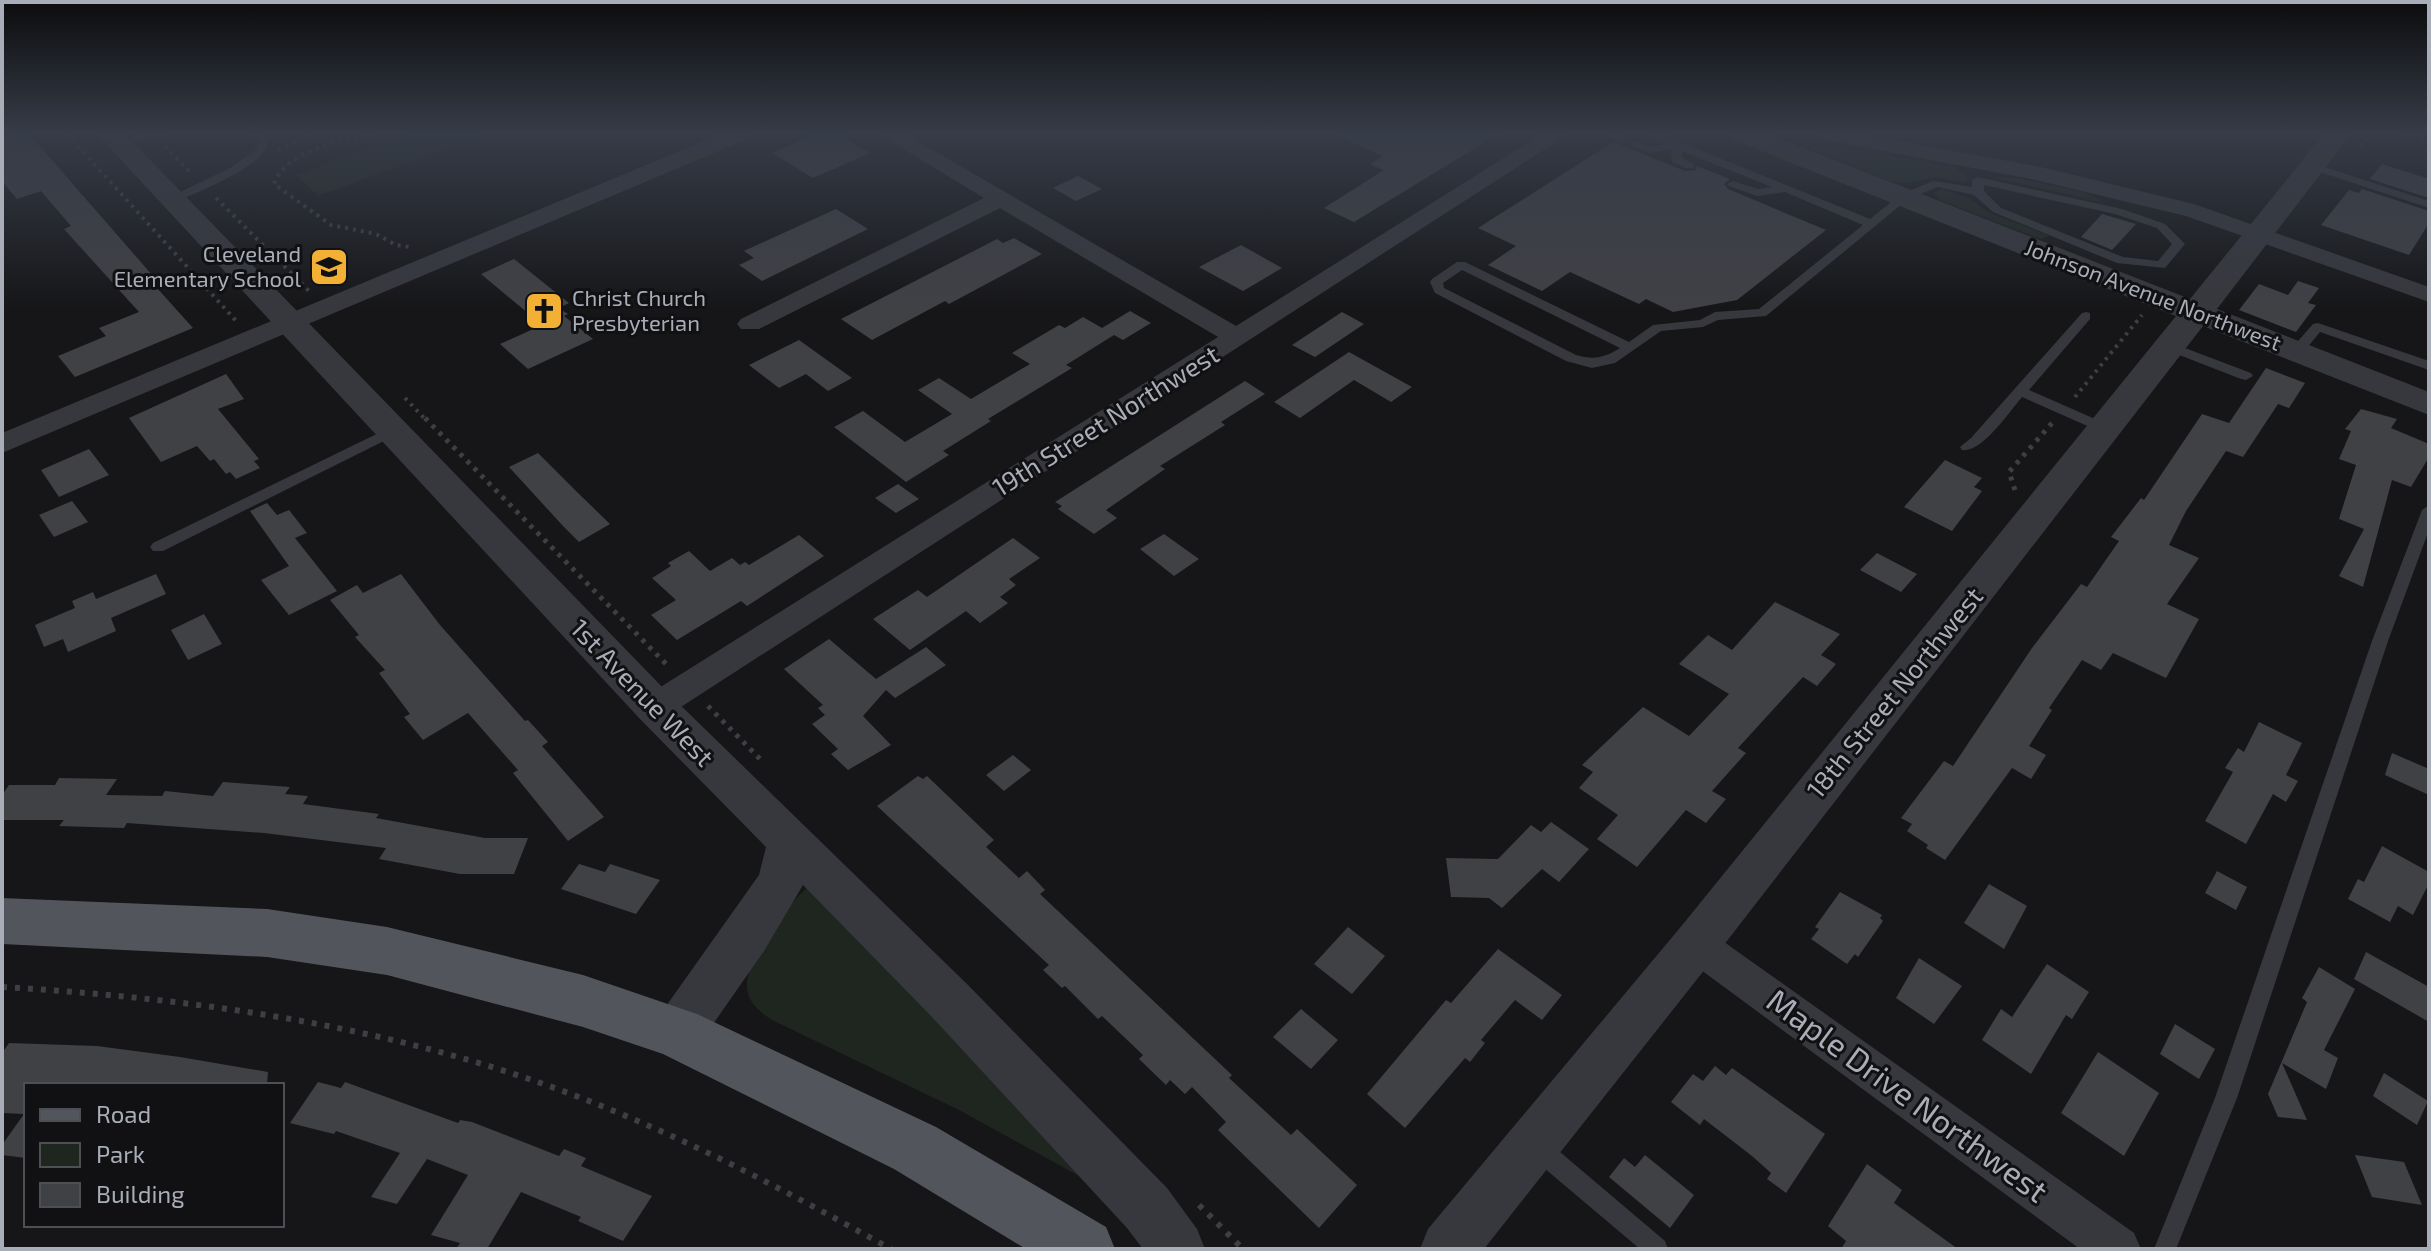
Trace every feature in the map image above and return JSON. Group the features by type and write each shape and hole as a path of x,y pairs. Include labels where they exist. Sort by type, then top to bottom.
{"main road":[{"path":"2,921 267,933 387,951 498,977 677,1033 915,1148 1084,1249"}],"street":[{"name":"1st Avenue West","path":"165,192 298,313 391,432 655,707 950,1001 1147,1208 1177,1249"},
{"path":"2,444 298,313 595,192"},
{"path":"989,192 1237,337"},
{"name":"19th Street Northwest","path":"655,707 1465,192"},
{"name":"Johnson Avenue Northwest","path":"1892,192 2169,323 2297,351 2429,404"},
{"path":"2063,192 2121,202 2260,234 2429,295"},
{"name":"18th Street Northwest","path":"1448,1249 1696,944 2106,429 2169,323 2260,234 2292,192"},
{"path":"750,324 1000,199"},
{"path":"677,1033 747,936 781,881 790,842"},
{"name":"Maple Drive Northwest","path":"1696,944 2118,1249"}],"lane":[{"path":"172,200 188,192"},
{"path":"1794,192 1872,224"},
{"path":"1629,347 1461,265 1436,282 1439,290 1454,299 1571,358 1592,364 1610,360 1658,328 1703,323 1715,316 1762,313 1904,197 1915,192"},
{"path":"1986,192 1997,210 2121,260 2161,265 2179,244 2161,226 2121,202"},
{"path":"2391,192 2429,205"},
{"path":"1967,447 1976,441 2086,316"},
{"path":"2169,323 2246,376"},
{"path":"2297,351 2318,327 2429,366"},
{"path":"2020,391 2106,429"},
{"path":"158,547 391,432"},
{"path":"2165,1249 2226,1098 2380,641 2429,510"},
{"path":"1534,1144 1657,1249"}],"path":[{"path":"120,192 243,329"},
{"path":"211,192 310,290 298,313"},
{"path":"286,192 331,225 376,234 396,245 422,246"},
{"path":"2010,497 2017,487 2009,472 2063,410 2169,323"},
{"path":"2,987 85,990 249,1011 371,1034 483,1066 681,1139 891,1249"}],"green space":[{"path":"1953,192 1970,199 1988,212 2050,236 2040,239 1940,200 1934,193"},
{"path":"2058,192 2085,192 2105,203"},
{"path":"809,886 1097,1186 961,1111 772,1020 755,1006 747,986 753,962 781,917"}],"building":[{"path":"11,192 37,192 17,199"},
{"path":"42,192 80,192 153,276 148,278 193,328 75,377 58,356 106,336 99,328 139,312 64,229 71,226"},
{"path":"1061,192 1095,192 1076,201"},
{"path":"1349,192 1402,192 1354,222 1324,208"},
{"path":"1534,192 1736,192 1826,230 1737,300 1673,312 1646,299 1639,304 1570,272 1542,291 1488,265 1516,246 1478,228"},
{"path":"2347,192 2372,192 2429,211 2429,223 2409,255 2321,225"},
{"path":"2412,192 2429,192 2429,198"},
{"path":"836,209 868,229 762,281 739,265 754,258 744,251"},
{"path":"2102,214 2136,224 2112,250 2081,237"},
{"path":"1014,238 1042,254 949,304 945,301 872,340 841,319 997,239 1003,243"},
{"path":"1241,245 1282,268 1243,291 1199,267"},
{"name":"Christ Church Presbyterian","path":"514,259 569,303 559,308 568,314 564,316 593,339 528,369 500,344 542,325 481,274"},
{"path":"2298,281 2319,288 2308,303 2316,305 2296,332 2239,310 2259,284 2288,295"},
{"path":"1130,311 1151,323 1123,340 1114,335 1066,365 1072,368 988,419 991,421 943,451 949,455 906,482 834,427 863,411 905,442 952,414 918,390 939,378 971,399 1030,364 1012,353 1059,325 1065,328 1083,317 1102,328"},
{"path":"1342,312 1364,324 1315,357 1292,345"},
{"path":"799,340 852,378 828,391 806,374 779,388 749,365"},
{"path":"1349,352 1412,387 1391,402 1354,380 1300,418 1274,402"},
{"path":"2266,368 2305,383 2289,408 2278,404 2243,457 2226,451 2186,511 2169,545 2199,558 2167,604 2199,619 2166,678 2113,653 2101,670 2082,660 2049,708 2052,710 2029,746 2046,755 2031,779 2012,768 1945,860 1926,848 1928,845 1907,831 1912,824 1901,818 1944,761 1953,766 2032,648 2081,584 2087,587 2119,541 2111,537 2141,498 2144,500 2202,414 2229,423"},
{"path":"226,374 244,399 218,409 259,459 254,461 260,468 236,479 230,472 226,474 214,459 210,461 197,446 161,462 129,418"},
{"path":"1245,381 1265,394 1221,422 1225,425 1160,466 1165,469 1106,510 1117,518 1094,534 1058,509 1062,506 1055,502"},
{"path":"2361,409 2397,419 2391,428 2429,444 2429,457 2411,487 2392,480 2363,587 2339,576 2364,529 2339,519 2356,465 2339,459 2351,431 2345,429"},
{"path":"89,449 109,475 59,497 41,470"},
{"path":"538,453 610,524 579,542 509,467"},
{"path":"1945,460 1982,478 1974,487 1982,491 1952,531 1904,507"},
{"path":"898,484 919,499 896,513 875,498"},
{"path":"72,501 88,522 54,537 39,515"},
{"path":"267,503 277,515 289,510 307,533 295,538 337,591 289,615 261,580 289,566 250,511"},
{"path":"1164,534 1199,559 1174,576 1140,549"},
{"path":"799,535 824,556 747,606 741,601 677,640 651,615 676,600 652,578 671,566 668,563 689,551 710,571 732,558 740,565 745,562 749,565"},
{"path":"1013,538 1040,558 1009,579 1016,585 1000,597 1008,603 980,623 966,611 910,650 873,619 918,590 927,597"},
{"path":"1877,553 1917,574 1901,592 1860,570"},
{"path":"156,574 166,594 111,618 116,631 68,652 63,639 44,647 35,625 75,608 72,601 93,592 96,599"},
{"path":"401,574 440,625 525,721 528,720 548,742 542,746 604,817 568,841 513,773 518,770 468,713 423,740 404,717 410,714 379,673 385,670 355,637 359,635 330,600 357,585 363,593"},
{"path":"1775,602 1840,634 1821,655 1836,664 1817,686 1803,677 1738,748 1746,753 1712,791 1726,799 1706,823 1686,810 1637,867 1597,839 1618,815 1579,788 1593,772 1582,765 1643,707 1689,736 1729,694 1679,664 1708,635 1732,650"},
{"path":"204,614 222,644 188,660 171,630"},
{"path":"829,639 876,679 926,647 946,665 895,698 886,690 863,716 891,745 848,770 831,754 838,749 812,724 825,715 818,708 823,705 784,669"},
{"path":"2259,722 2302,743 2286,775 2298,781 2286,802 2273,794 2246,844 2205,821 2233,772 2225,768 2238,748 2244,752"},
{"path":"2392,753 2429,769 2429,795 2385,775"},
{"path":"1013,755 1031,770 1004,791 986,775"},
{"path":"918,776 923,779 927,776 994,840 986,847 1019,878 1027,871 1045,890 1040,894 1232,1075 1229,1078 1291,1135 1297,1129 1357,1185 1319,1228 1218,1130 1226,1122 1192,1087 1185,1094 1170,1080 1166,1085 1139,1059 1143,1055 1102,1016 1098,1019 1065,986 1062,988 1043,970 1049,965 877,806"},
{"path":"59,778 117,779 106,795 162,796 165,791 213,796 223,782 290,787 285,794 308,796 303,804 379,814 376,818 485,838 528,838 514,874 460,874 379,859 386,848 264,833 127,823 124,828 59,826 64,820 2,820 2,795 9,785 55,785"},
{"path":"1551,822 1589,849 1559,882 1542,869 1502,908 1489,898 1451,897 1446,858 1498,859 1531,825 1541,832"},
{"path":"2382,846 2429,872 2429,883 2413,915 2398,906 2390,922 2348,899 2358,879 2364,882"},
{"path":"579,864 605,872 610,864 660,880 636,914 561,889"},
{"path":"2217,871 2247,887 2236,910 2205,893"},
{"path":"1989,884 2027,906 2004,949 1964,923"},
{"path":"1840,892 1882,915 1880,918 1883,921 1858,957 1855,954 1847,964 1811,939 1819,929 1815,927"},
{"path":"1348,927 1385,956 1352,994 1314,964"},
{"path":"1498,949 1562,995 1542,1020 1515,1000 1481,1040 1485,1043 1470,1062 1465,1058 1405,1128 1367,1094 1446,1000 1451,1003"},
{"path":"2366,952 2429,987 2429,1022 2354,979"},
{"path":"1919,958 1962,986 1934,1024 1896,998"},
{"path":"2047,964 2089,992 2072,1019 2066,1015 2031,1074 1982,1040 2001,1009 2012,1017"},
{"path":"2319,967 2355,989 2324,1050 2338,1058 2326,1089 2282,1063 2307,1120 2278,1117 2268,1094 2307,1002 2302,998"},
{"path":"1301,1009 1338,1040 1311,1069 1273,1037"},
{"path":"2175,1024 2215,1049 2199,1079 2160,1054"},
{"path":"9,1043 97,1046 268,1072 267,1083 24,1083 24,1114 2,1113 2,1053"},
{"path":"2098,1052 2159,1093 2124,1156 2061,1113"},
{"path":"1715,1066 1726,1075 1732,1068 1825,1134 1786,1193 1767,1179 1771,1173 1752,1156 1704,1119 1700,1125 1671,1102 1693,1074 1703,1081"},
{"path":"2384,1073 2428,1101 2417,1125 2373,1096"},
{"path":"318,1082 341,1088 345,1082 458,1123 460,1120 472,1122 559,1156 564,1149 586,1158 581,1166 652,1196 623,1241 578,1221 581,1217 521,1192 487,1249 456,1249 460,1243 431,1235 468,1175 427,1159 397,1204 371,1197 400,1153 336,1131 334,1134 290,1123"},
{"path":"24,1114 24,1158 2,1155 2,1145"},
{"path":"1645,1155 1694,1195 1670,1228 1609,1177 1624,1158 1635,1167"},
{"path":"2355,1155 2404,1162 2422,1205 2372,1197"},
{"path":"1867,1164 1902,1190 1894,1203 1958,1249 1841,1249 1846,1241 1828,1226"}],"place":[{"name":"Cleveland Elementary School","path":"329,267"},
{"name":"Christ Church Presbyterian","path":"544,311"}]}
